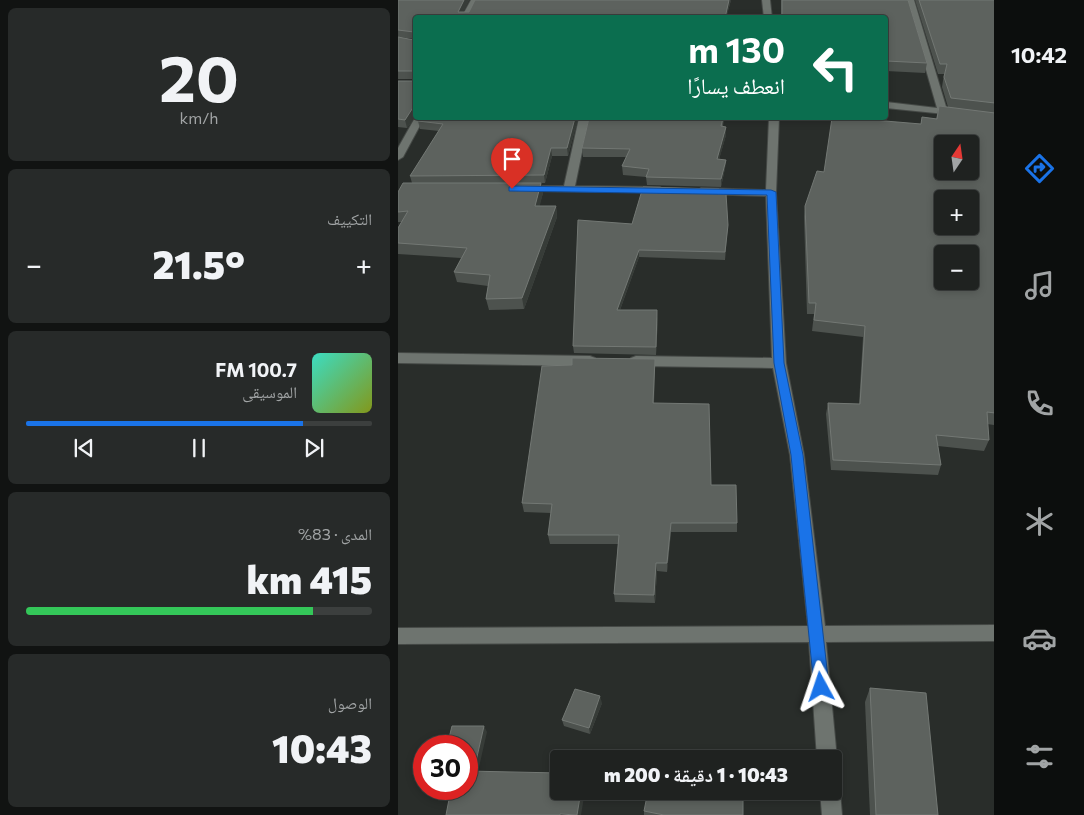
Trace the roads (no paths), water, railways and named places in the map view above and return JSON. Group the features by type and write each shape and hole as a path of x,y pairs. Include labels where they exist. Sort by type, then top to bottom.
{"street":[{"path":"467,15 475,0"},
{"path":"766,0 768,15"},
{"path":"910,0 943,112"},
{"path":"888,105 960,114"},
{"path":"398,157 418,120"},
{"path":"569,188 584,120"},
{"path":"774,120 771,192 779,363 797,455 817,633 826,750"},
{"path":"512,189 569,188 675,191"},
{"path":"694,191 771,192"},
{"path":"398,358 603,361"},
{"path":"623,361 779,363"},
{"path":"398,636 994,633"},
{"path":"831,800 832,815"}]}
